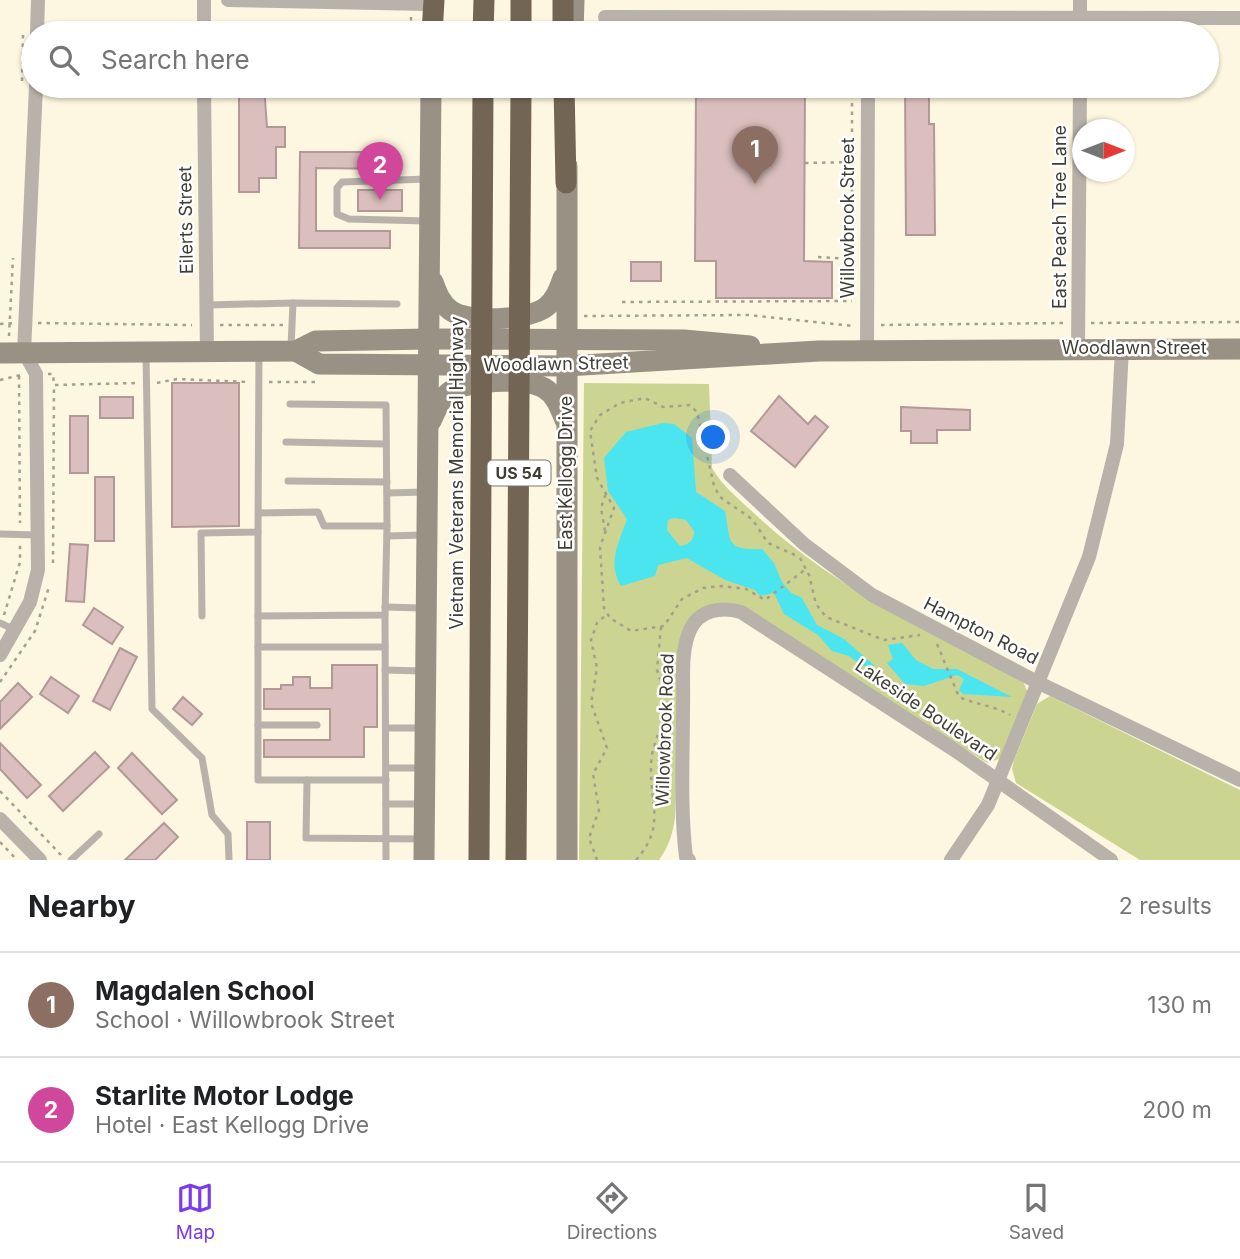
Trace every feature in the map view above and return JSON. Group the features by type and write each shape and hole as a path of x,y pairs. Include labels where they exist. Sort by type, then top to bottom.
{"highway":[{"path":"483,21 484,0"},
{"path":"521,0 521,21"},
{"path":"562,0 563,21"},
{"path":"429,1 430,21"},
{"name":"Vietnam Veterans Memorial Highway","path":"479,860 483,98"},
{"name":"US 54","path":"516,860 521,98"},
{"path":"564,98 566,183"},
{"path":"473,860 478,724"}],"main road":[{"path":"573,21 574,0"},
{"path":"424,850 431,98"},
{"name":"East Kellogg Drive","path":"566,860 566,183 570,98"},
{"path":"430,277 439,298 459,315 523,317 536,312 554,299 566,271"},
{"name":"Woodlawn Street","path":"0,353 207,354 293,351 316,341 430,339 684,340 818,351"},
{"name":"Woodlawn Street","path":"293,351 319,364 457,365 535,375 566,366 818,351 1240,349"},
{"path":"429,426 440,402 457,387 535,375 556,399 566,422"}],"street":[{"path":"37,21 38,0"},
{"path":"204,0 204,21"},
{"path":"228,0 429,1"},
{"path":"1080,0 1080,21"},
{"path":"605,17 722,21"},
{"path":"1180,21 1240,18"},
{"path":"0,655 16,631 30,602 38,570 36,374 24,352 35,98"},
{"name":"Eilerts Street","path":"204,98 207,354"},
{"name":"Willowbrook Street","path":"867,351 868,98"},
{"name":"East Peach Tree Lane","path":"1078,348 1080,98"},
{"path":"951,860 988,805 1089,557 1118,444 1122,348"},
{"name":"Hampton Road","path":"730,475 804,544 872,595 1037,682 1240,780"},
{"name":"Lakeside Boulevard","path":"712,610 727,608 741,612 1111,860"},
{"name":"Willowbrook Road","path":"686,859 682,819 684,660 690,631 698,619 712,610"},
{"path":"0,819 40,860"}],"lane":[{"path":"430,222 349,219 337,214 337,188 342,182 431,179"},
{"path":"293,303 293,351"},
{"path":"206,305 397,304"},
{"path":"259,352 258,780 386,780"},
{"path":"146,353 152,709 202,758 212,815 228,834 229,860"},
{"path":"290,404 386,405 386,860"},
{"path":"286,442 386,444"},
{"path":"288,481 387,482"},
{"path":"387,493 428,492"},
{"path":"259,513 318,512 324,526 387,526"},
{"path":"202,616 201,533 258,532"},
{"path":"0,534 38,535"},
{"path":"387,536 428,535"},
{"path":"258,616 427,608"},
{"path":"0,623 16,631"},
{"path":"258,647 385,647"},
{"path":"385,670 426,672"},
{"path":"258,724 317,725"},
{"path":"386,728 425,728"},
{"path":"386,768 425,768"},
{"path":"307,780 306,838 386,840 424,850"},
{"path":"386,804 424,804"},
{"path":"71,860 99,834"}],"path":[{"path":"805,163 852,162"},
{"path":"818,257 852,258"},
{"path":"622,302 852,300"},
{"path":"577,316 748,316 868,325 1240,323"},
{"path":"0,324 293,325"},
{"path":"0,380 53,374 54,385 147,383 177,379 328,382"},
{"path":"0,623 12,597 20,562 19,376"},
{"path":"662,627 631,631 607,614 600,583 600,547 614,508 597,478 590,430 600,415 620,402 645,398 663,407 690,405 697,412 714,486 720,497 752,519 768,543 799,557 806,569 816,604 836,623 884,640 925,634"},
{"path":"605,532 601,508 606,494"},
{"path":"636,860 650,841 655,825 650,765 668,700 657,670 662,627 674,614 682,599 703,587 746,589 765,600 806,569"},
{"path":"597,860 589,838 599,810 593,774 607,748 592,703 597,668 592,640 597,623 607,614"},
{"path":"935,641 959,697 975,704 992,704 1022,722"},
{"path":"0,791 66,860"},
{"path":"0,842 17,860"}],"green space":[{"path":"584,383 709,384 712,468 738,499 786,541 849,586 917,625 1022,679 1028,693 1002,758 987,763 745,608 729,605 711,607 695,614 689,620 680,641 675,817 665,850 659,860 579,860"},
{"path":"1050,696 1240,790 1240,860 1140,860 1016,783 1012,769 1014,760 1037,704"}],"water":[{"path":"663,423 674,424 692,438 696,492 725,511 729,536 735,546 762,549 774,563 782,582 791,593 802,598 817,625 844,639 875,666 862,666 849,656 832,651 818,635 784,614 774,593 760,596 755,590 725,580 687,558 658,565 655,576 621,586 615,561 627,519 608,491 604,458 626,432","holes":["668,520 686,520 694,531 694,537 689,543 680,546 667,530"]},
{"path":"902,643 916,660 933,669 957,669 1012,697 963,694 959,690 964,679 957,675 924,686 905,684 887,663 893,659 888,645"}],"building":[{"path":"239,98 265,98 267,127 285,127 285,147 276,147 276,178 259,178 259,192 239,192"},
{"path":"696,98 805,98 804,261 832,262 832,298 716,298 716,261 695,261"},
{"path":"905,98 929,98 929,124 934,124 935,235 906,235"},
{"path":"300,152 391,152 390,169 316,168 316,231 390,231 390,248 299,248"},
{"path":"358,190 402,190 402,211 358,211"},
{"path":"631,262 661,262 661,281 631,281"},
{"path":"172,383 239,383 239,526 172,527"},
{"path":"779,396 808,424 815,416 828,427 795,467 751,431"},
{"path":"100,397 133,397 133,418 100,418"},
{"path":"901,407 970,410 970,430 937,430 937,443 911,443 911,431 901,431"},
{"path":"70,416 88,416 88,473 70,473"},
{"path":"95,477 114,477 114,541 95,541"},
{"path":"70,544 88,545 84,602 66,601"},
{"path":"94,608 123,627 112,644 83,625"},
{"path":"120,648 137,657 110,710 93,701"},
{"path":"332,665 377,665 377,727 364,727 364,757 264,757 264,740 330,740 330,709 264,709 264,689 281,689 281,685 293,685 293,677 310,677 310,688 332,688"},
{"path":"51,677 79,696 68,713 40,694"},
{"path":"18,683 32,697 0,729 0,702"},
{"path":"183,697 202,714 192,725 173,709"},
{"path":"0,743 41,785 27,798 0,769"},
{"path":"95,752 109,767 63,811 49,796"},
{"path":"132,753 177,800 162,814 118,768"},
{"path":"247,822 270,822 270,860 247,860"},
{"path":"164,823 178,837 155,860 125,860"}],"place":[{"name":"Magdalen School","path":"755,184"},
{"name":"Starlite Motor Lodge","path":"380,200"}]}
